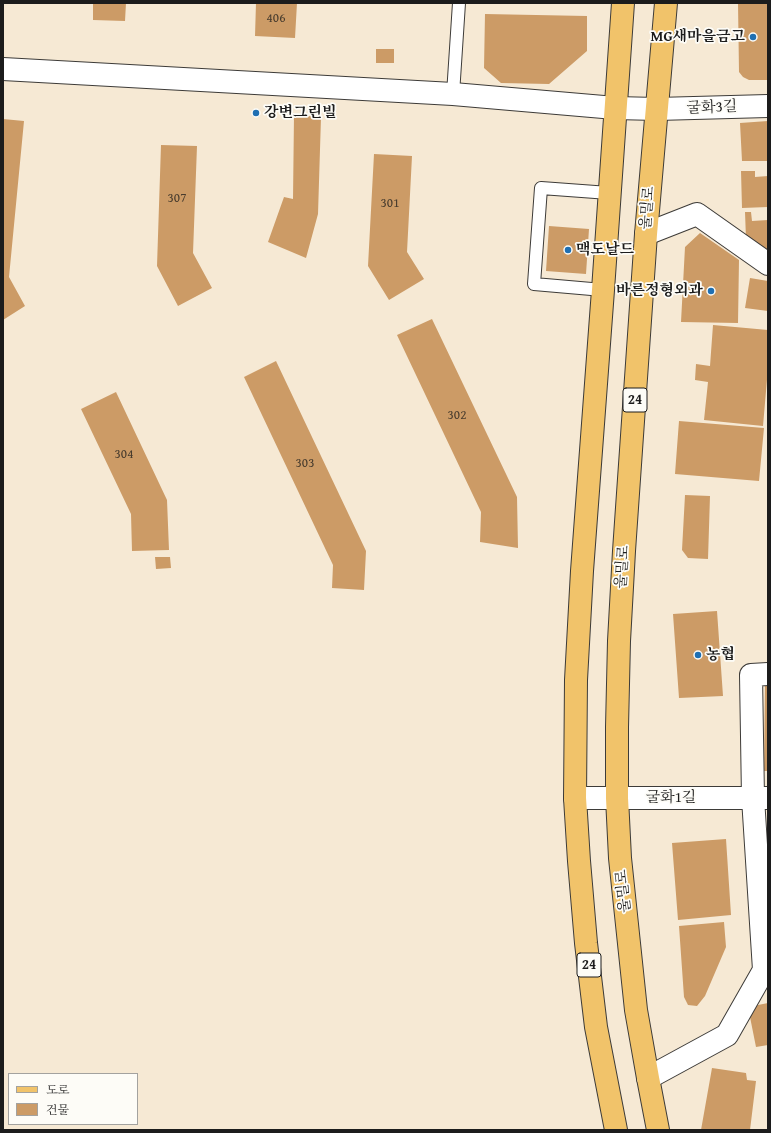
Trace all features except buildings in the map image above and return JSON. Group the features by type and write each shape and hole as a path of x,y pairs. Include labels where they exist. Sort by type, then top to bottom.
{"main road":[{"name":"24","path":"616,1130 595,1020 584,913 575,798 576,680 582,571 623,3"},
{"name":"울밀로","path":"658,1130 636,1010 621,866 617,798 617,726 619,641 646,234 666,3"}],"street":[{"name":"굴화3길","path":"3,69 453,94 615,108 657,109 768,106"},
{"path":"646,234 697,214 768,264"},
{"path":"648,1078 727,1035 766,971 760,798 751,675 768,674"},
{"name":"굴화1길","path":"575,798 760,798"}],"lane":[{"path":"453,94 459,3"},
{"path":"603,290 534,284 541,188 610,193"}],"place":[{"name":"MG새마을금고","path":"753,37"},
{"name":"강변그린빌","path":"256,113"},
{"name":"맥도날드","path":"568,250"},
{"name":"바른정형외과","path":"711,291"},
{"name":"농협","path":"698,655"}]}
